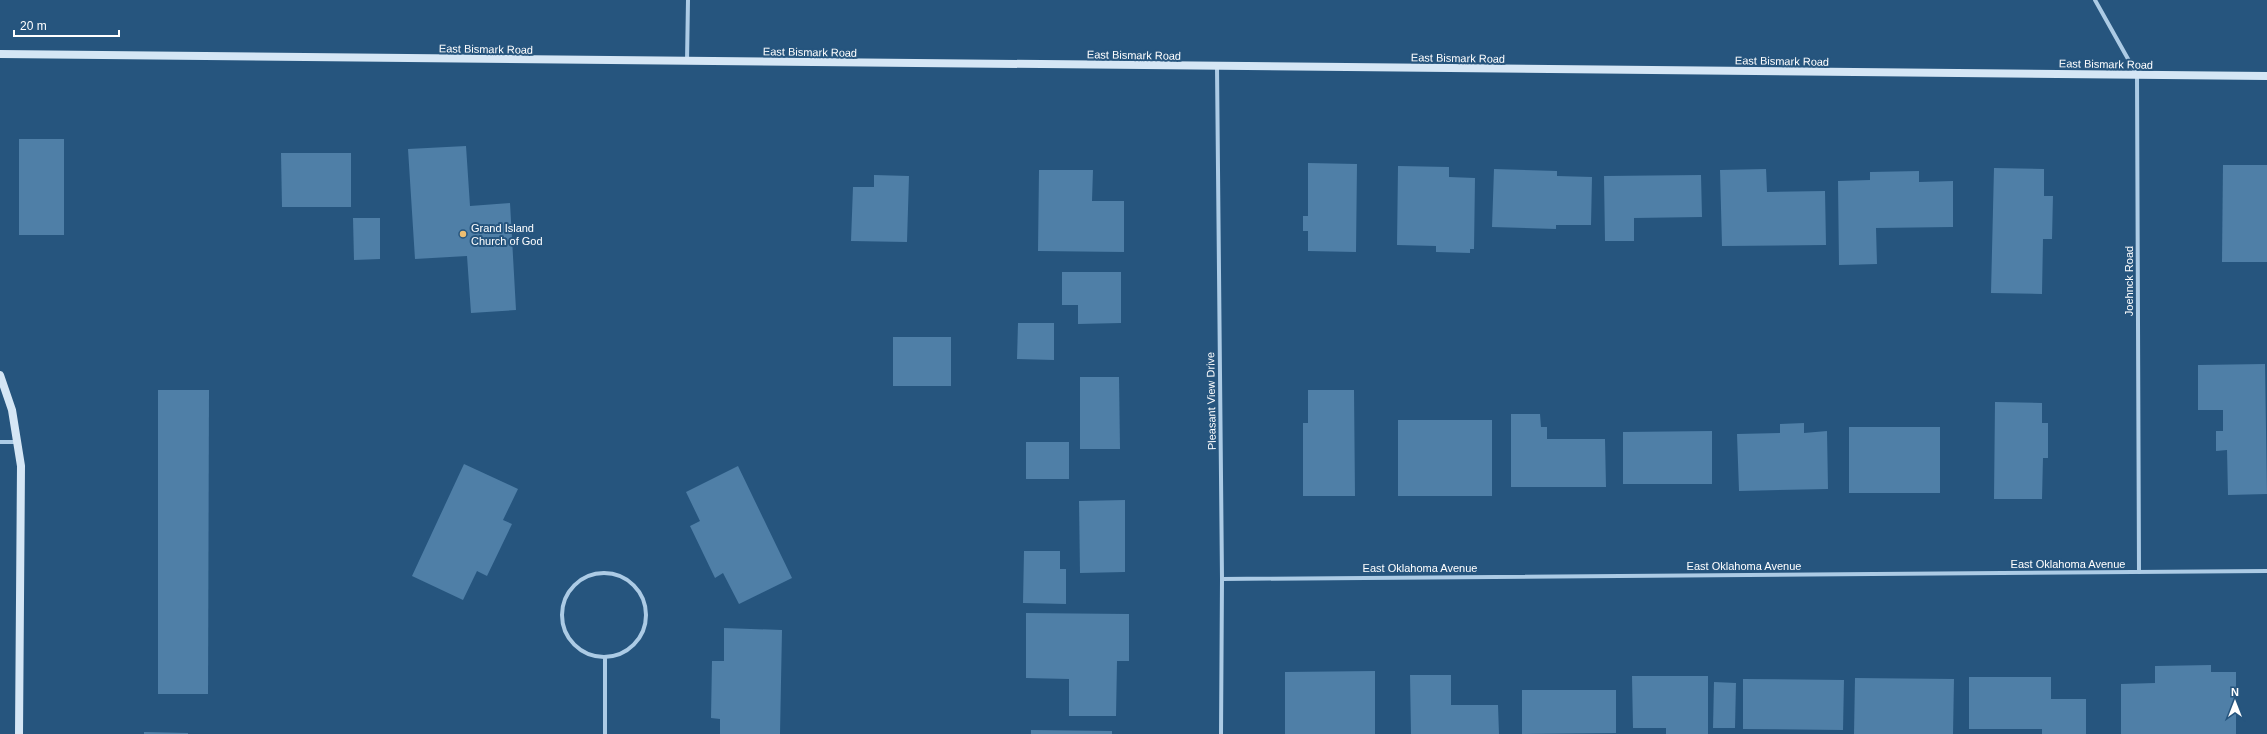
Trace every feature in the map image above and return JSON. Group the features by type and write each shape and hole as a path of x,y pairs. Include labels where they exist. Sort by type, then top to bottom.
{"street":[{"path":"687,62 688,0"},
{"name":"Joehnck Road","path":"2095,0 2137,75 2139,572"},
{"name":"East Bismark Road","path":"0,54 687,62 2267,76"},
{"name":"Pleasant View Drive","path":"1217,67 1222,579 1221,734"},
{"path":"0,375 12,410 21,466 20,734"},
{"path":"0,442 17,442"},
{"path":"605,572 619,575 632,582 646,607 646,621 641,636 632,647 619,654 604,657 590,655 577,648 566,632 562,613 564,600 571,588 581,579 593,574 605,572"},
{"name":"East Oklahoma Avenue","path":"1222,579 2267,572"},
{"path":"604,657 605,734"}],"building":[{"path":"19,139 64,139 64,235 19,235"},
{"path":"466,146 470,206 510,203 516,310 471,313 467,256 415,259 408,149"},
{"path":"281,153 351,153 351,207 282,207"},
{"path":"1308,163 1357,164 1356,252 1308,251 1308,231 1303,231 1303,216 1308,216"},
{"path":"2223,165 2267,165 2267,262 2222,262"},
{"path":"1398,166 1449,167 1449,177 1475,178 1474,249 1470,249 1470,253 1436,252 1436,246 1397,245"},
{"path":"1994,168 2044,169 2044,196 2053,196 2052,239 2043,239 2042,294 1991,293"},
{"path":"1494,169 1557,171 1557,176 1592,177 1591,225 1556,225 1556,229 1492,227"},
{"path":"1766,169 1767,192 1825,191 1826,245 1722,246 1720,170"},
{"path":"1039,170 1093,170 1092,201 1124,201 1124,252 1038,251"},
{"path":"1919,171 1919,182 1953,181 1953,227 1876,228 1877,264 1839,265 1838,181 1870,180 1870,172"},
{"path":"874,175 909,176 907,242 851,241 853,187 874,187"},
{"path":"1701,175 1702,217 1634,218 1634,241 1605,241 1604,176"},
{"path":"353,218 380,218 380,259 354,260"},
{"path":"1062,272 1121,272 1121,323 1078,324 1078,305 1062,305"},
{"path":"1018,323 1054,323 1054,360 1017,359"},
{"path":"893,337 951,337 951,386 893,386"},
{"path":"2265,364 2267,494 2228,495 2227,450 2216,451 2216,431 2223,431 2223,410 2198,410 2198,365"},
{"path":"1080,377 1119,377 1120,449 1080,449"},
{"path":"158,390 209,390 208,694 158,694"},
{"path":"1308,390 1354,390 1355,496 1303,496 1303,423 1308,423"},
{"path":"1995,402 2042,403 2042,423 2048,423 2048,458 2043,458 2042,499 1994,499"},
{"path":"1511,414 1540,414 1541,427 1547,427 1547,439 1605,439 1606,487 1511,487"},
{"path":"1398,420 1492,420 1492,496 1398,496"},
{"path":"1804,423 1804,433 1827,431 1828,489 1739,491 1737,434 1780,433 1780,424"},
{"path":"1849,427 1940,427 1940,493 1849,493"},
{"path":"1712,431 1712,484 1623,484 1623,432"},
{"path":"1026,442 1069,442 1069,479 1026,479"},
{"path":"464,464 518,489 503,520 512,524 487,576 477,571 463,600 412,576"},
{"path":"738,466 792,578 739,604 723,573 715,578 690,526 700,521 686,492"},
{"path":"1125,500 1125,572 1080,573 1079,501"},
{"path":"1024,551 1060,551 1060,569 1066,569 1066,604 1023,603"},
{"path":"1026,613 1129,614 1129,661 1117,661 1116,716 1069,716 1069,679 1026,678"},
{"path":"724,628 782,630 780,734 720,734 720,719 711,718 712,661 724,661"},
{"path":"2211,665 2211,672 2236,672 2236,734 2121,734 2121,684 2155,683 2155,666"},
{"path":"1375,671 1375,734 1285,734 1285,672"},
{"path":"1410,675 1451,675 1451,705 1498,705 1499,734 1411,734"},
{"path":"1632,676 1708,676 1708,734 1666,734 1666,728 1633,728"},
{"path":"1969,677 2051,677 2051,699 2086,699 2086,734 2042,734 2042,729 1969,729"},
{"path":"1855,678 1954,679 1953,734 1854,734"},
{"path":"1743,679 1844,680 1843,730 1743,729"},
{"path":"1714,682 1736,683 1735,728 1713,728"},
{"path":"1522,690 1616,690 1616,733 1522,734"},
{"path":"1031,730 1112,731 1112,734 1031,734"},
{"path":"144,732 188,733 188,734 144,734"}],"place":[{"name":"Grand Island Church of God","path":"463,234"}]}
